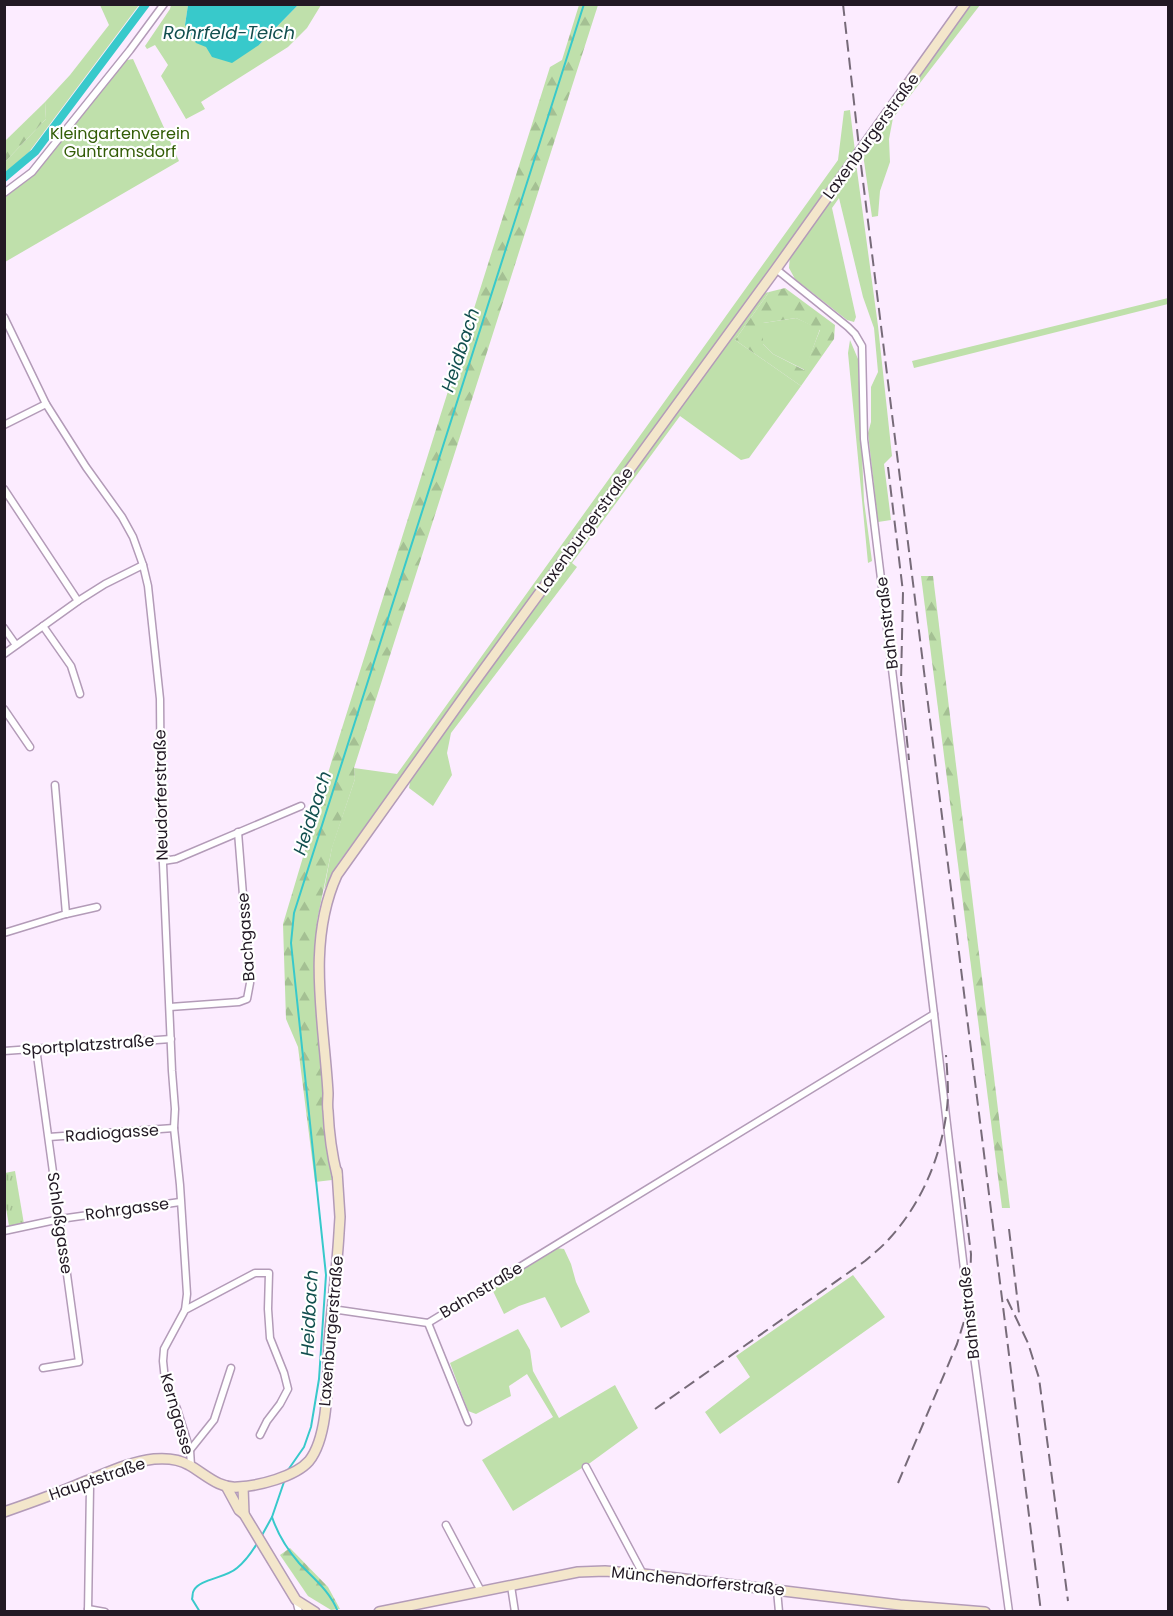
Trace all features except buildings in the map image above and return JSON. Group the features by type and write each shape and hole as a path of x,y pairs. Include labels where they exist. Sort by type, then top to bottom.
{"street":[{"path":"4,193 32,172 164,4"},
{"name":"Laxenburgerstraße","path":"191,1466 208,1478 235,1488 278,1478 302,1468 310,1459 322,1427 326,1404 340,1217 337,1175 327,1111 328,1095 319,964 324,913 337,875 965,4"},
{"name":"Bahnstraße","path":"776,269 848,327 862,346 864,439 972,1344 1009,1611"},
{"name":"Neudorferstraße","path":"4,317 46,404 133,537 148,586 160,699 163,861 174,1128 187,1294 185,1310"},
{"path":"4,424 46,404"},
{"path":"4,489 78,601"},
{"path":"4,654 78,601 105,584 143,566"},
{"path":"43,626 71,666 80,694"},
{"path":"4,628 16,645"},
{"path":"4,710 30,747"},
{"path":"55,785 66,914"},
{"path":"163,861 176,859 301,806"},
{"name":"Bachgasse","path":"170,1007 239,1002 247,999 250,982 238,832"},
{"path":"4,933 97,907"},
{"name":"Bahnstraße","path":"428,1323 934,1014"},
{"name":"Sportplatzstraße","path":"4,1051 171,1039"},
{"name":"Schloßgasse","path":"36,1048 79,1362 43,1368"},
{"name":"Radiogasse","path":"49,1137 174,1128"},
{"name":"Rohrgasse","path":"4,1231 60,1219 180,1202"},
{"path":"185,1310 255,1273 269,1273 270,1338 284,1372 288,1389 260,1435"},
{"path":"332,1309 428,1323 468,1422"},
{"name":"Kerngasse","path":"185,1310 164,1350 163,1371 190,1450 191,1466"},
{"path":"190,1450 214,1420 231,1368"},
{"name":"Hauptstraße","path":"4,1512 124,1466 148,1460 174,1460 191,1466"},
{"path":"586,1467 643,1574"},
{"path":"89,1480 88,1610 105,1611"},
{"path":"226,1486 296,1600 299,1611"},
{"path":"243,1487 244,1514"},
{"path":"446,1525 481,1591"},
{"name":"Münchendorferstraße","path":"379,1611 578,1572 605,1571 900,1605 985,1611"},
{"path":"511,1586 515,1611"},
{"path":"777,1590 779,1611"},
{"path":"296,1600 315,1611"}],"green space":[{"path":"100,5 139,5 29,152 5,173 5,162 46,119 45,102 70,75 109,25"},
{"path":"171,5 188,5 185,25 259,45 298,5 321,5 307,28 288,47 201,102 205,109 186,119 161,76 168,65 155,45 147,49 145,46"},
{"path":"579,5 598,5 354,768 355,779 332,848 317,921 314,964 332,1180 315,1182 298,1047 286,1019 283,924 332,760 550,67 562,60"},
{"path":"971,5 980,5 893,118 889,139 890,162 880,191 878,216 872,217 863,154"},
{"name":"Kleingartenverein Guntramsdorf","path":"133,59 179,161 5,262 4,196 32,177 127,60"},
{"path":"45,102 46,119 5,162 5,141"},
{"path":"850,110 855,151 337,865 324,890 332,847 355,779 354,768 397,774 838,160 844,111"},
{"path":"856,163 878,326 892,456 884,464 891,520 878,522 868,433 871,422 871,387 878,372 874,328 863,297 839,198 832,208 856,317 854,322 847,320 795,279 789,268 790,255"},
{"path":"785,288 835,325 834,339 801,386 735,340 769,292","holes":["796,318 820,330 804,370 773,354 763,344 763,323"]},
{"path":"769,292 735,340 801,386 749,458 741,460 680,416 572,563 577,567 451,733 447,753 452,775 433,806 409,788 411,776 760,294"},
{"path":"1168,298 1168,304 914,368 912,361"},
{"path":"796,318 820,329 805,370 773,354 763,344 763,323"},
{"path":"850,340 858,359 864,501 872,561 868,563 848,353"},
{"path":"921,576 933,576 1010,1208 1002,1208"},
{"path":"15,1171 24,1224 9,1226 5,1202 5,1173"},
{"path":"556,1248 564,1249 590,1312 561,1328 545,1297 504,1314 492,1289"},
{"path":"853,1275 885,1317 720,1434 705,1412 750,1377 736,1356"},
{"path":"518,1329 530,1350 533,1371 559,1418 615,1385 638,1428 590,1463 513,1511 482,1460 553,1417 527,1374 509,1386 511,1396 476,1414 468,1411 450,1363"},
{"path":"290,1548 328,1587 340,1609 331,1610 308,1596 280,1555"}],"water":[{"name":"Rohrfeld-Teich","path":"188,4 298,5 259,45 232,63 212,57 206,47 196,43 185,25"}],"waterway":[{"path":"4,178 35,152 146,4"},
{"name":"Heidbach","path":"288,1470 304,1447 311,1427 319,1379 326,1275 291,943 294,913 584,4"},
{"name":"Heidbach","path":"261,1537 272,1517 285,1479"},
{"path":"272,1517 286,1547 326,1591 338,1612"},
{"name":"Heidbach","path":"200,1612 192,1599 197,1586 237,1568 258,1542"}],"railway":[{"path":"843,4 861,165 1041,1612"},
{"path":"888,467 903,592 901,682 909,760"},
{"path":"655,1409 865,1261 886,1242 901,1224 922,1191 937,1154 948,1096 946,1055"},
{"path":"898,1483 957,1344 966,1315 970,1289 971,1254 959,1158"},
{"path":"1009,1229 1019,1313"},
{"path":"1007,1299 1028,1343 1039,1378 1068,1601"}]}
